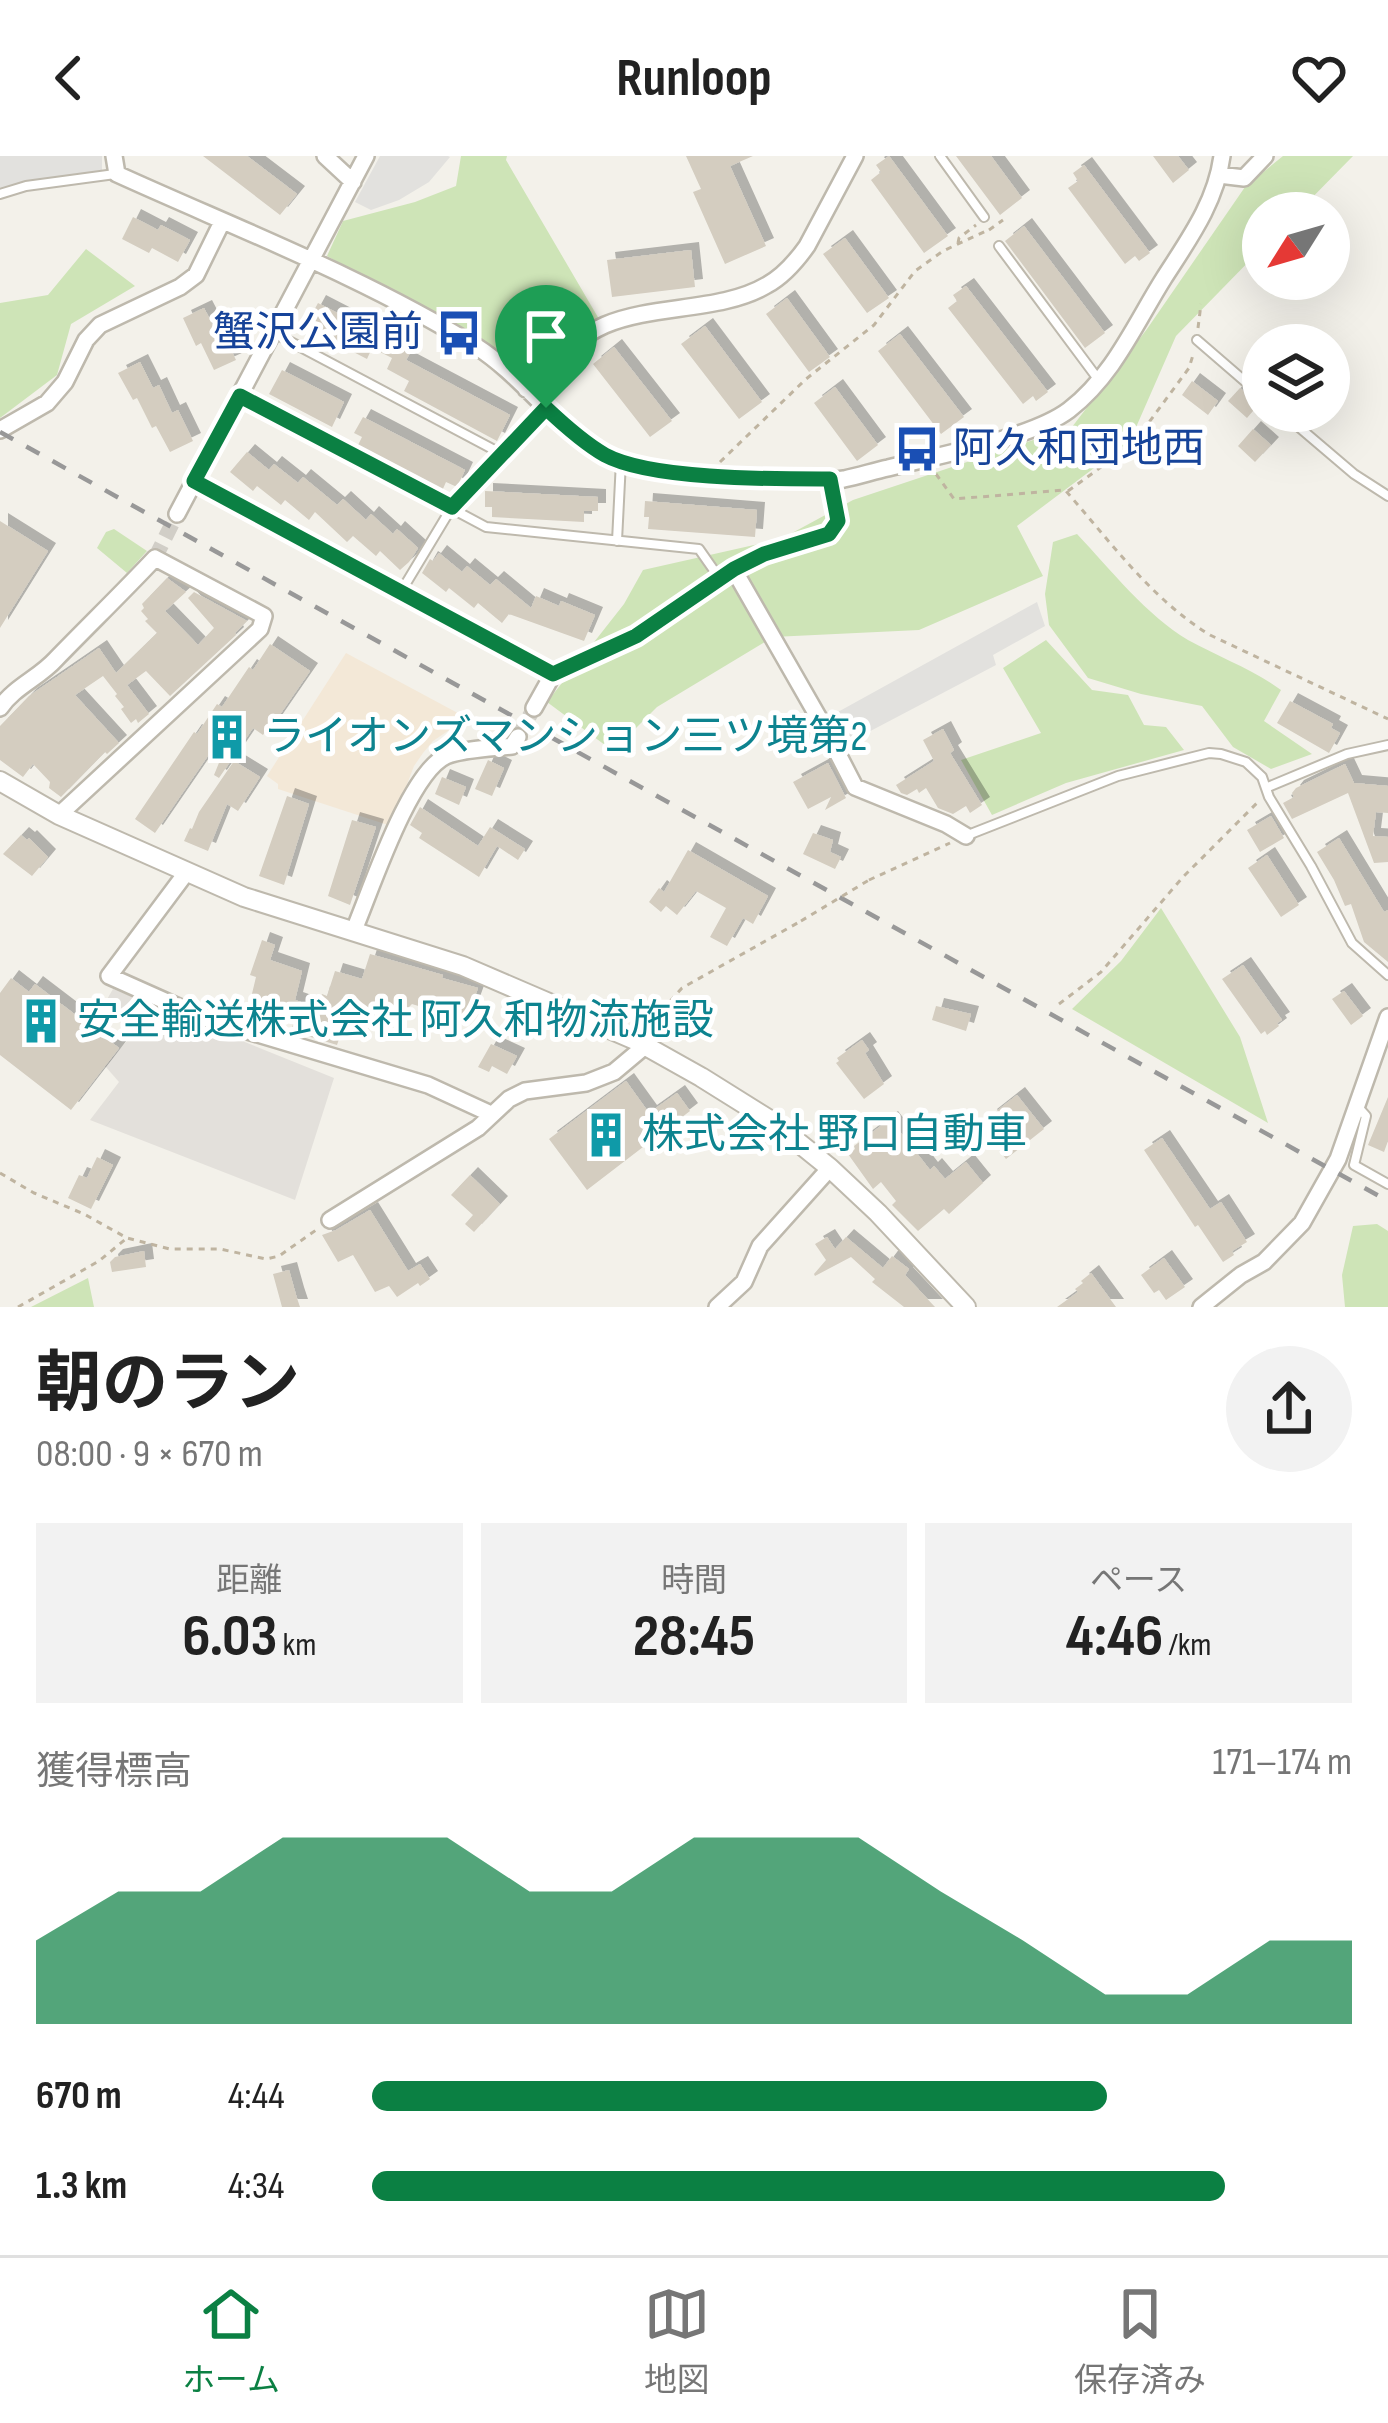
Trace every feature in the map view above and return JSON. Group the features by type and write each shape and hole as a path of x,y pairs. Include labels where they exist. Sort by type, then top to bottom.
{"street":[{"path":"325,156 353,182"},
{"path":"177,514 366,156"},
{"path":"526,389 576,340 605,325 736,297 768,285 807,247 855,156"},
{"path":"116,165 223,222 314,260 482,350 607,456 663,470 841,479 1053,421 1073,407 1124,350 1211,199 1222,156"},
{"path":"1219,176 1244,178 1265,156"},
{"path":"0,430 46,403 100,326 196,275 223,222"},
{"path":"533,709 553,674 636,636 764,554 829,534 838,521 830,479"},
{"path":"194,481 553,674"},
{"path":"0,709 9,695 53,663 155,558 264,616 260,628 59,815"},
{"path":"727,574 749,591 855,787 966,836"},
{"path":"354,930 425,771 447,755 512,746 518,737"},
{"path":"0,782 59,815 186,873 244,897 463,965 640,1043 701,1076 772,1122 830,1168 966,1307"},
{"path":"186,873 109,976 201,1017 428,1085 491,1114"},
{"path":"1201,1307 1264,1262 1302,1223 1338,1159 1388,1017"},
{"path":"330,1220 478,1128 509,1099 526,1091 586,1083 614,1072 640,1043"},
{"path":"717,1307 743,1282 760,1246 830,1168"}],"lane":[{"path":"940,156 984,217"},
{"path":"0,194 116,165"},
{"path":"997,242 1099,380"},
{"path":"274,333 502,454"},
{"path":"1197,340 1242,379"},
{"path":"240,396 486,527 699,550 727,574"},
{"path":"402,590 452,507 546,408"},
{"path":"1305,432 1388,496"},
{"path":"617,541 621,461"},
{"path":"1268,787 1347,754 1388,745"},
{"path":"966,836 1118,776 1209,753 1246,762 1268,787 1269,797 1352,944 1388,975"},
{"path":"1357,1106 1366,1117 1354,1165 1388,1184"}],"path":[{"path":"708,474 806,379 874,325 915,271 1003,220"},
{"path":"988,230 997,242"},
{"path":"1067,492 1133,444 1190,368 1201,304"},
{"path":"927,459 955,499 1065,490 1131,568 1187,621 1388,718"},
{"path":"1059,1004 1101,972 1268,787"},
{"path":"640,1043 682,988 757,949 869,880 966,836"},
{"path":"0,1173 127,1238 170,1250 220,1249 279,1256 330,1220"},
{"path":"18,1307 99,1261 127,1238"}],"shaded area":[{"path":"0,156 102,156 102,170 0,191"},
{"path":"380,156 450,157 429,182 371,210 355,202"},
{"path":"1037,602 1045,626 993,655 996,665 840,747 827,718"},
{"path":"346,653 467,718 423,753 391,826 278,789 267,776"},
{"path":"113,989 334,1078 295,1200 90,1120 119,1082 105,1066 134,1033 102,1008"}],"green space":[{"path":"461,156 507,156 599,319 526,382 486,347 327,256 343,221 456,186"},
{"path":"1283,156 1353,156 1318,192 1242,192 1242,268 1176,336 1130,441 1017,526 1043,576 919,630 773,637 657,707 613,751 547,702 624,604 643,570 781,539 853,500 1072,427 1245,187"},
{"path":"86,249 135,286 71,324 57,375 0,418 0,303 48,295"},
{"path":"114,529 147,551 127,573 97,548 106,532"},
{"path":"1077,534 1173,630 1281,690 1264,721 1312,754 1271,769 1233,747 1202,706 1088,678 1049,625 1045,594 1053,542"},
{"path":"1046,640 1092,690 1128,695 1144,725 1166,727 1184,750 1066,783 992,815 961,760 1041,733 1003,668"},
{"path":"1161,908 1240,1037 1268,1123 1072,1009 1121,961"},
{"path":"1377,1224 1388,1231 1388,1307 1345,1307 1342,1275 1353,1226"},
{"path":"88,1278 94,1307 31,1307"}],"building":[{"path":"203,156 247,156 297,194 280,215"},
{"path":"686,156 753,156 730,166 766,246 725,264 693,192 701,189"},
{"path":"889,156 948,236 924,253 871,180 881,172 876,165"},
{"path":"956,156 991,156 1022,198 1000,215"},
{"path":"1153,156 1178,156 1189,170 1173,183"},
{"path":"1084,165 1150,253 1139,261 1135,256 1125,264 1068,188 1078,181 1073,173"},
{"path":"133,217 190,240 178,262 122,239"},
{"path":"1024,226 1105,333 1085,348 1005,241"},
{"path":"845,238 889,298 867,313 823,254"},
{"path":"691,250 695,287 612,297 607,260"},
{"path":"966,286 1048,392 1036,401 1033,396 1023,404 948,308 957,301 953,295"},
{"path":"787,298 830,357 809,372 766,314"},
{"path":"318,303 411,351 406,360 510,415 497,441 404,391 409,381 387,369 392,358 372,348 367,359 305,327"},
{"path":"204,308 236,360 214,370 183,318"},
{"path":"705,326 762,402 739,419 681,344"},
{"path":"900,334 964,417 941,434 878,351"},
{"path":"614,347 672,421 650,437 593,364"},
{"path":"140,362 153,388 159,385 172,413 178,410 193,441 170,452 137,398 133,400 118,373"},
{"path":"282,370 344,402 332,427 269,394"},
{"path":"1192,381 1218,401 1208,415 1182,395"},
{"path":"835,387 878,445 857,461 814,403"},
{"path":"1242,390 1242,414 1228,401"},
{"path":"363,417 465,470 457,487 446,482 442,491 357,447 362,437 354,433"},
{"path":"1250,432 1271,445 1255,462 1238,446"},
{"path":"247,452 269,470 274,464 298,483 303,477 337,505 343,499 366,520 371,514 418,548 400,570 380,551 376,556 353,536 347,542 315,512 309,520 285,500 281,505 257,486 253,491 230,472"},
{"path":"485,491 598,497 598,511 584,511 584,522 492,517 492,507 485,507"},
{"path":"645,501 757,510 755,537 648,529"},
{"path":"0,521 48,551 0,628"},
{"path":"439,553 462,572 467,566 490,585 496,579 531,608 536,596 595,615 584,641 509,614 502,623 478,603 474,608 449,588 446,592 422,573"},
{"path":"167,578 186,592 165,611 198,645 214,628 188,598 194,592 247,621 170,696 146,671 127,685 149,714 138,723 136,719 131,723 103,676 75,695 119,743 61,797 33,764 23,777 0,760 0,726 29,696 99,648 116,673 157,633 145,621 142,604"},
{"name":"ライオンズマンション三ツ境第2","path":"270,644 310,671 272,726 263,735 253,728 219,778 214,775 232,731 227,728 155,833 135,819 194,732 217,704 222,707"},
{"path":"1290,701 1333,724 1331,728 1340,733 1329,753 1277,723"},
{"path":"943,729 954,750 950,753 982,805 970,813 966,806 953,814 938,808 926,788 907,795 896,785 934,761 923,740"},
{"path":"488,760 504,768 492,796 475,789"},
{"path":"234,761 260,777 238,811 227,804 208,851 184,841 199,812"},
{"path":"828,763 846,798 825,810 831,797 808,809 793,782"},
{"path":"1345,764 1354,783 1388,786 1388,813 1376,812 1373,836 1388,837 1388,862 1374,863 1348,793 1292,819 1283,803 1294,797 1296,788"},
{"path":"442,777 466,787 459,805 435,794"},
{"path":"287,796 309,804 284,885 259,876"},
{"path":"420,807 478,846 490,827 525,849 518,860 497,846 479,877 419,838 422,833 410,825"},
{"path":"1271,816 1284,838 1260,852 1247,830"},
{"path":"352,820 376,827 350,905 328,896"},
{"path":"813,833 833,840 830,852 841,857 835,869 803,854"},
{"path":"21,835 48,857 32,876 3,854"},
{"path":"1339,838 1384,912 1388,910 1388,962 1364,942 1351,904 1345,906 1317,852"},
{"path":"688,850 768,896 753,924 743,918 727,946 710,937 726,908 696,891 677,915 666,906 661,912 649,902 659,888 664,892"},
{"path":"1267,855 1299,905 1281,917 1248,868"},
{"path":"262,940 275,945 270,960 302,971 295,1000 318,1008 335,971 362,979 370,954 478,988 466,1021 412,1004 406,1010 375,1000 363,1034 343,1027 337,1045 291,1031 296,1015 250,1002 256,977 250,975"},
{"path":"1243,965 1282,1020 1267,1035 1265,1031 1261,1034 1222,979"},
{"name":"安全輸送株式会社 阿久和物流施設","path":"11,978 29,992 35,984 119,1048 71,1110 0,1055 0,993"},
{"path":"1344,991 1363,1016 1351,1025 1332,999"},
{"path":"936,1006 971,1014 966,1031 932,1020"},
{"path":"862,1040 884,1084 864,1099 836,1063"},
{"path":"491,1044 517,1056 507,1074 492,1066 489,1072 478,1067"},
{"name":"株式会社 野口自動車","path":"626,1081 649,1113 677,1093 690,1111 587,1190 549,1139"},
{"path":"1017,1095 1044,1129 1006,1159 988,1136 998,1128 989,1117"},
{"path":"1388,1097 1388,1141 1384,1152 1368,1145"},
{"path":"890,1119 930,1170 934,1166 945,1179 966,1162 983,1183 949,1214 944,1209 918,1231 892,1205 896,1201 881,1182 873,1189 848,1154"},
{"path":"1162,1138 1210,1209 1221,1202 1247,1242 1223,1262 1144,1150"},
{"path":"97,1157 113,1165 91,1209 68,1198 79,1175 87,1178"},
{"path":"470,1175 500,1204 474,1232 465,1224 473,1215 451,1195"},
{"path":"370,1210 408,1271 420,1264 430,1279 397,1297 389,1286 375,1292 353,1255 338,1262 322,1235"},
{"path":"827,1237 835,1249 846,1237 883,1268 892,1256 909,1269 905,1275 935,1307 904,1307 872,1282 875,1279 851,1257 815,1276 826,1260 815,1244"},
{"path":"144,1251 146,1267 112,1272 110,1262 115,1257"},
{"path":"1164,1258 1185,1287 1166,1300 1141,1275"},
{"path":"289,1270 300,1307 282,1307 273,1274"},
{"path":"1091,1273 1116,1307 1057,1307 1078,1292 1075,1289"}],"tunnel":[{"path":"155,558 177,514"},
{"path":"518,737 534,708"}],"railway":[{"path":"0,432 1388,1201"}],"place":[{"name":"蟹沢公園前","path":"459,333"},
{"name":"阿久和団地西","path":"917,449"},
{"name":"ライオンズマンション三ツ境第2","path":"227,737"},
{"name":"安全輸送株式会社 阿久和物流施設","path":"41,1021"},
{"name":"株式会社 野口自動車","path":"606,1135"}],"route":[{"path":"240,396 452,507 546,408 607,456 632,465 732,476 830,479 838,521 829,534 764,554 734,569 636,636 553,674 194,481 240,396"}]}
